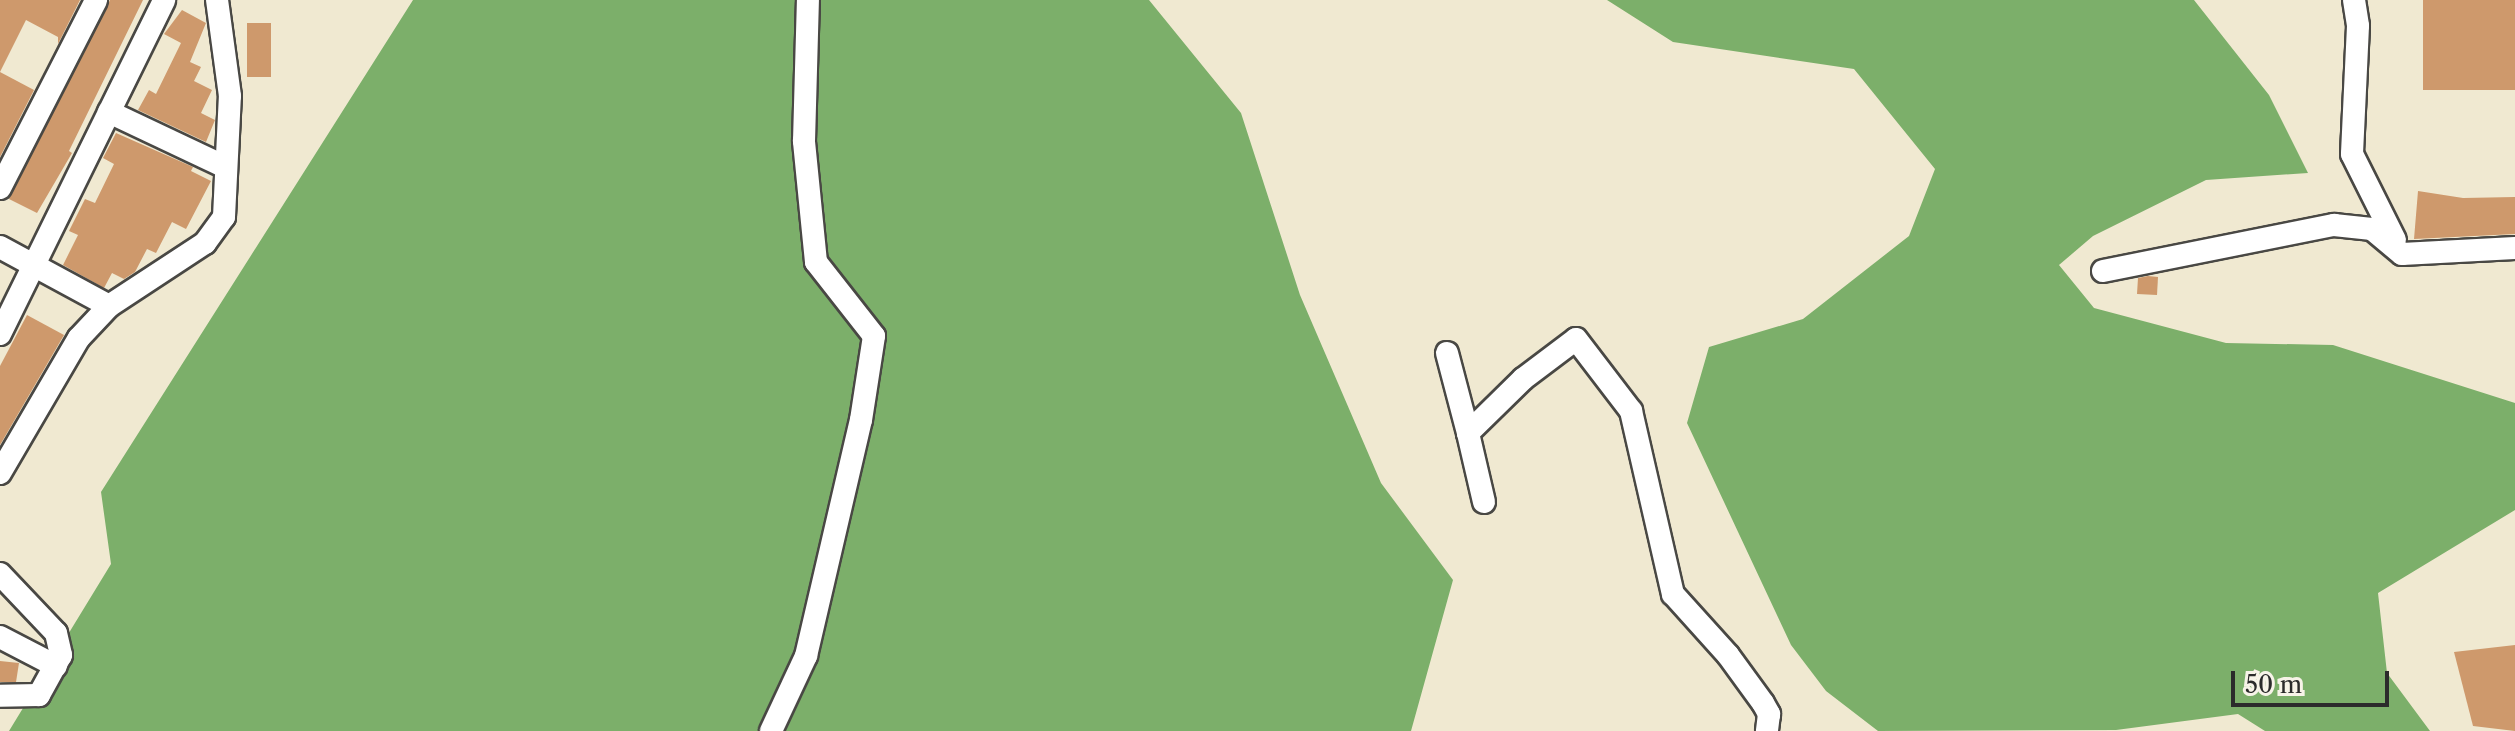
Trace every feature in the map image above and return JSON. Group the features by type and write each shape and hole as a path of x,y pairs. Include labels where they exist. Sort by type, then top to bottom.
{"street":[{"path":"0,188 96,0"},
{"path":"0,334 8,299 35,265 164,0"},
{"path":"0,473 79,338 109,306 205,243 224,217 223,166 230,96 217,0"},
{"path":"771,731 806,656 861,420 874,336 816,262 804,141 808,0"},
{"path":"2354,0 2358,26 2352,154 2402,254"},
{"path":"109,112 223,166"},
{"path":"2103,271 2334,225 2372,229 2402,254 2515,248"},
{"path":"0,247 109,306"},
{"path":"1468,433 1523,379 1576,339 1631,411 1673,594 1728,655 1763,703 1769,714 1767,731"},
{"path":"1447,353 1484,502"},
{"path":"0,574 56,633 61,655 39,695 0,696"},
{"path":"0,637 56,666"}],"green space":[{"path":"413,0 1149,0 1241,113 1300,295 1381,483 1453,580 1411,731 9,731 111,564 101,492"},
{"path":"1607,0 2194,0 2269,95 2308,173 2206,180 2093,236 2059,265 2094,308 2226,343 2333,345 2515,403 2515,510 2378,593 2387,673 2430,731 2265,731 2238,714 2116,730 1878,731 1826,691 1791,645 1687,423 1709,347 1803,319 1909,236 1935,169 1854,69 1673,42"}],"building":[{"path":"0,0 80,0 58,44 58,37 26,20 0,72"},
{"path":"110,0 143,0 69,151 72,153 37,213 9,199"},
{"path":"2423,0 2515,0 2515,90 2423,90"},
{"path":"182,10 206,23 190,62 201,67 194,81 212,90 201,113 215,120 206,142 138,110 149,90 156,94 181,43 164,34"},
{"path":"247,23 271,23 271,77 247,77"},
{"path":"0,72 34,90 0,157"},
{"path":"116,133 193,167 191,171 211,181 186,229 172,222 156,253 147,249 135,272 124,279 112,273 104,288 63,265 78,235 69,231 85,199 95,203 114,164 103,158"},
{"path":"2418,191 2463,198 2515,197 2515,234 2414,239"},
{"path":"2158,277 2157,295 2137,294 2138,278"},
{"path":"27,315 64,335 0,445 0,366"},
{"path":"2515,645 2515,731 2473,726 2454,652"},
{"path":"0,661 19,663 16,682 0,682"}]}
